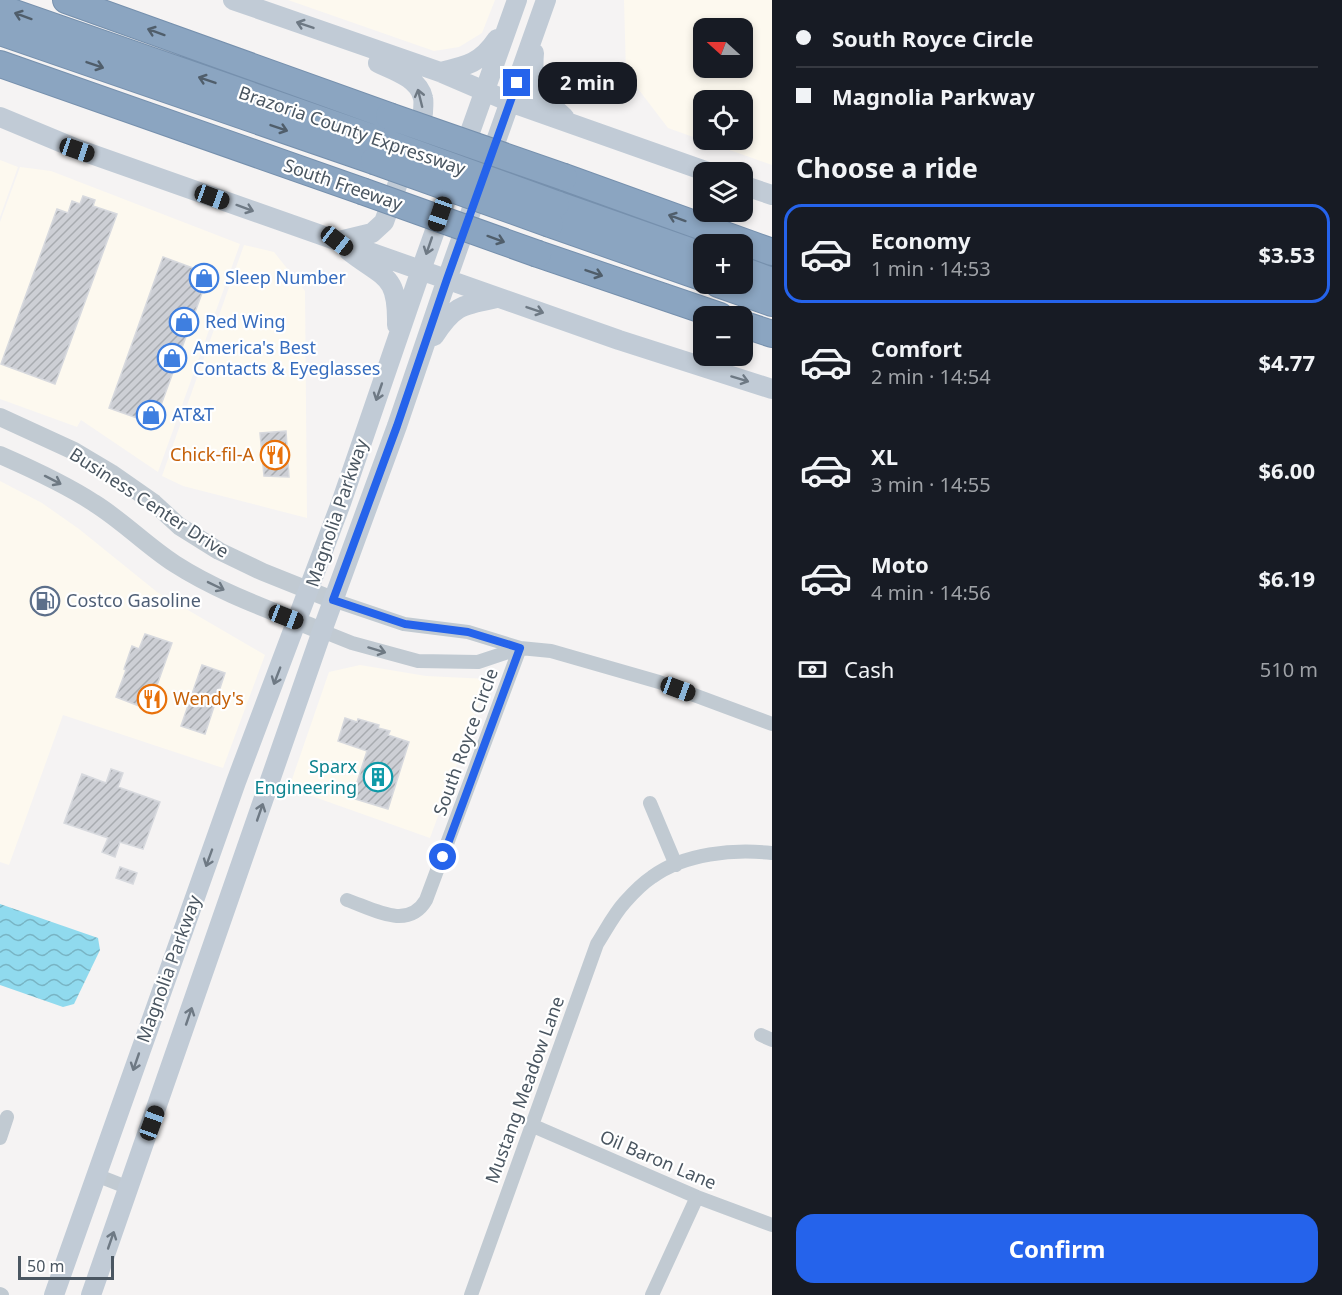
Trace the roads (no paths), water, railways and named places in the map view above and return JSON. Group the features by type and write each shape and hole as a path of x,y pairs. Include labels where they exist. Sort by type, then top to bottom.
{"highway":[{"path":"66,0 772,252"},
{"name":"Brazoria County Expressway","path":"0,8 378,151 553,214 693,273"},
{"name":"Brazoria County Expressway","path":"0,32 378,151"},
{"name":"South Freeway","path":"0,64 693,307"},
{"name":"Brazoria County Expressway","path":"553,214 693,253"},
{"path":"753,274 772,281"},
{"path":"746,294 772,303"},
{"path":"753,328 772,334"}],"main road":[{"path":"233,0 440,72 510,102 693,167"},
{"name":"Magnolia Parkway","path":"54,1295 236,782 309,591 483,91 517,0"},
{"name":"Magnolia Parkway","path":"91,1295 322,631 546,0"},
{"path":"440,72 468,66 487,54 510,19"},
{"path":"537,28 533,66 535,86 542,97 573,124"},
{"path":"337,36 376,62 402,74 417,87 423,97 423,113 384,222 372,233 337,241"},
{"path":"0,117 77,150 619,340 772,389"},
{"path":"753,189 772,195"},
{"path":"337,241 368,266 386,276 393,286 398,306 398,337"},
{"path":"421,356 445,319 461,306 499,298"}],"street":[{"name":"Business Center Drive","path":"0,417 74,451 111,473 154,503 179,526 219,551 333,600"},
{"name":"Business Center Drive","path":"0,455 95,503 175,564 249,602 322,631"},
{"path":"333,600 405,624 468,632 520,648 551,651 659,682 772,724"},
{"path":"322,631 352,643 418,661 478,662 520,648"},
{"name":"South Royce Circle","path":"347,900 392,915 413,915 422,908 520,648"},
{"path":"650,803 676,865"},
{"name":"Mustang Meadow Lane","path":"471,1295 597,944 624,903 652,876 676,865 722,852 772,852"},
{"path":"0,1138 7,1117"},
{"name":"Oil Baron Lane","path":"531,1125 697,1197 772,1226"},
{"path":"96,1175 129,1188"},
{"path":"652,1295 697,1197"}],"water":[{"path":"0,904 98,938 100,950 74,1004 63,1007 0,985"}],"place":[{"name":"Sleep Number","path":"204,278"},
{"name":"Red Wing","path":"184,322"},
{"name":"America's Best Contacts & Eyeglasses","path":"172,358"},
{"name":"AT&T","path":"151,415"},
{"name":"Chick-fil-A","path":"275,455"},
{"name":"Costco Gasoline","path":"45,601"},
{"name":"Wendy's","path":"152,699"},
{"name":"Sparx Engineering","path":"378,777"}]}
